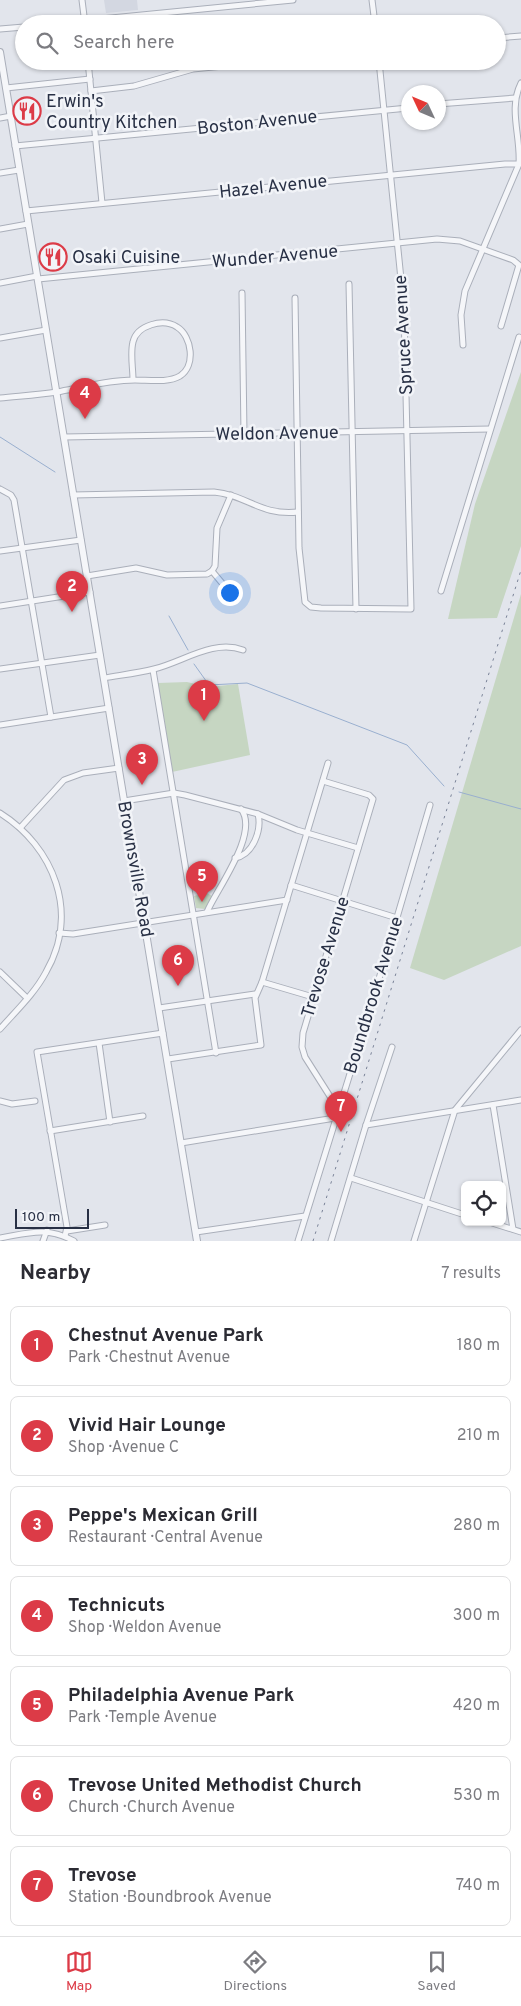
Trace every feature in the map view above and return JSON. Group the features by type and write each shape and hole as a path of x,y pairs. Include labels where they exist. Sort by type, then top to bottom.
{"street":[{"path":"82,0 83,15"},
{"path":"150,15 293,0"},
{"path":"372,0 374,15"},
{"path":"0,29 15,27"},
{"path":"506,37 521,36"},
{"name":"Brownsville Road","path":"0,52 197,1241"},
{"path":"89,70 102,203"},
{"path":"91,91 134,86 190,70"},
{"name":"Spruce Avenue","path":"356,609 411,609 404,310 380,70"},
{"path":"6,88 90,79"},
{"path":"463,345 462,304 470,278 519,164 520,144 515,98 521,83"},
{"path":"446,103 515,98"},
{"name":"Boston Avenue","path":"15,146 401,109"},
{"path":"0,118 10,116"},
{"name":"Hazel Avenue","path":"26,211 519,164"},
{"path":"0,173 19,170"},
{"path":"0,228 28,224"},
{"name":"Wunder Avenue","path":"0,283 448,239 482,249 518,263 519,268 501,326"},
{"path":"295,298 298,512 300,563 304,599 308,605 321,608 356,609 349,284"},
{"path":"242,293 244,434"},
{"path":"0,398 56,392 133,380 170,379 184,373 189,366 191,356 187,338 182,330 168,324 147,326 138,332 132,345 133,380"},
{"path":"0,338 46,330"},
{"path":"441,591 519,337"},
{"name":"Weldon Avenue","path":"64,437 490,429"},
{"path":"0,489 14,500 51,717"},
{"path":"74,495 214,492 231,496 270,512 298,512"},
{"path":"0,494 7,493"},
{"path":"87,576 136,568 145,568 167,575 207,574 215,566 216,528 231,496"},
{"path":"0,551 81,540"},
{"path":"212,571 222,582"},
{"path":"0,606 90,592"},
{"path":"104,678 153,670 219,646 232,646 243,650"},
{"path":"0,670 100,655"},
{"path":"153,670 216,1053"},
{"path":"0,725 109,708"},
{"path":"168,1059 261,1045 255,994 262,982 328,763"},
{"path":"20,828 64,780 83,773 119,768"},
{"name":"Trevose Avenue","path":"323,781 369,795 373,799 302,1033 303,1052 338,1109"},
{"path":"124,800 174,793 258,814 307,833 358,848"},
{"name":"Boundbrook Avenue","path":"298,1241 430,805"},
{"path":"207,912 214,897 225,883 244,833 244,813 241,809"},
{"path":"0,813 20,828 40,848 53,874 60,903 60,933 50,966 28,998 0,1028"},
{"path":"235,858 246,855 252,848 259,820 258,814"},
{"path":"291,885 397,918"},
{"path":"60,933 73,934 287,900"},
{"path":"0,972 28,998"},
{"path":"262,982 313,996"},
{"path":"159,1008 255,994"},
{"path":"414,1241 455,1110 521,1030"},
{"path":"74,1241 66,1233 37,1052 163,1034"},
{"path":"99,1043 110,1122"},
{"path":"331,1241 392,1047"},
{"path":"366,1125 521,1100"},
{"path":"0,1101 12,1104 34,1101"},
{"path":"493,1105 513,1229"},
{"path":"50,1131 143,1116"},
{"path":"181,1143 335,1118"},
{"path":"352,1178 461,1214"},
{"path":"196,1232 305,1216"},
{"path":"0,1238 47,1230 66,1233 105,1226"},
{"path":"503,1226 521,1232"},
{"path":"43,1241 47,1230"}],"shaded area":[{"path":"104,0 137,0 138,10 106,13"}],"green space":[{"path":"521,372 521,546 497,618 448,619 475,504"},
{"path":"521,594 521,946 444,980 410,968"},
{"path":"187,682 208,687 238,684 250,755 172,772 158,683"},
{"path":"207,893 212,896 205,909 196,908 194,896"}],"waterway":[{"path":"0,437 55,472"},
{"path":"169,616 188,650"},
{"path":"194,664 209,685 247,683 407,745 444,786"},
{"path":"459,792 521,809"}],"railway":[{"path":"313,1241 521,570"}],"place":[{"name":"Erwin's Country Kitchen","path":"27,111"},
{"name":"Osaki Cuisine","path":"53,257"},
{"name":"Technicuts","path":"85,419"},
{"name":"Vivid Hair Lounge","path":"72,612"},
{"name":"Chestnut Avenue Park","path":"204,721"},
{"name":"Peppe's Mexican Grill","path":"142,785"},
{"name":"Philadelphia Avenue Park","path":"202,902"},
{"name":"Trevose United Methodist Church","path":"178,986"},
{"name":"Trevose","path":"341,1132"}]}
